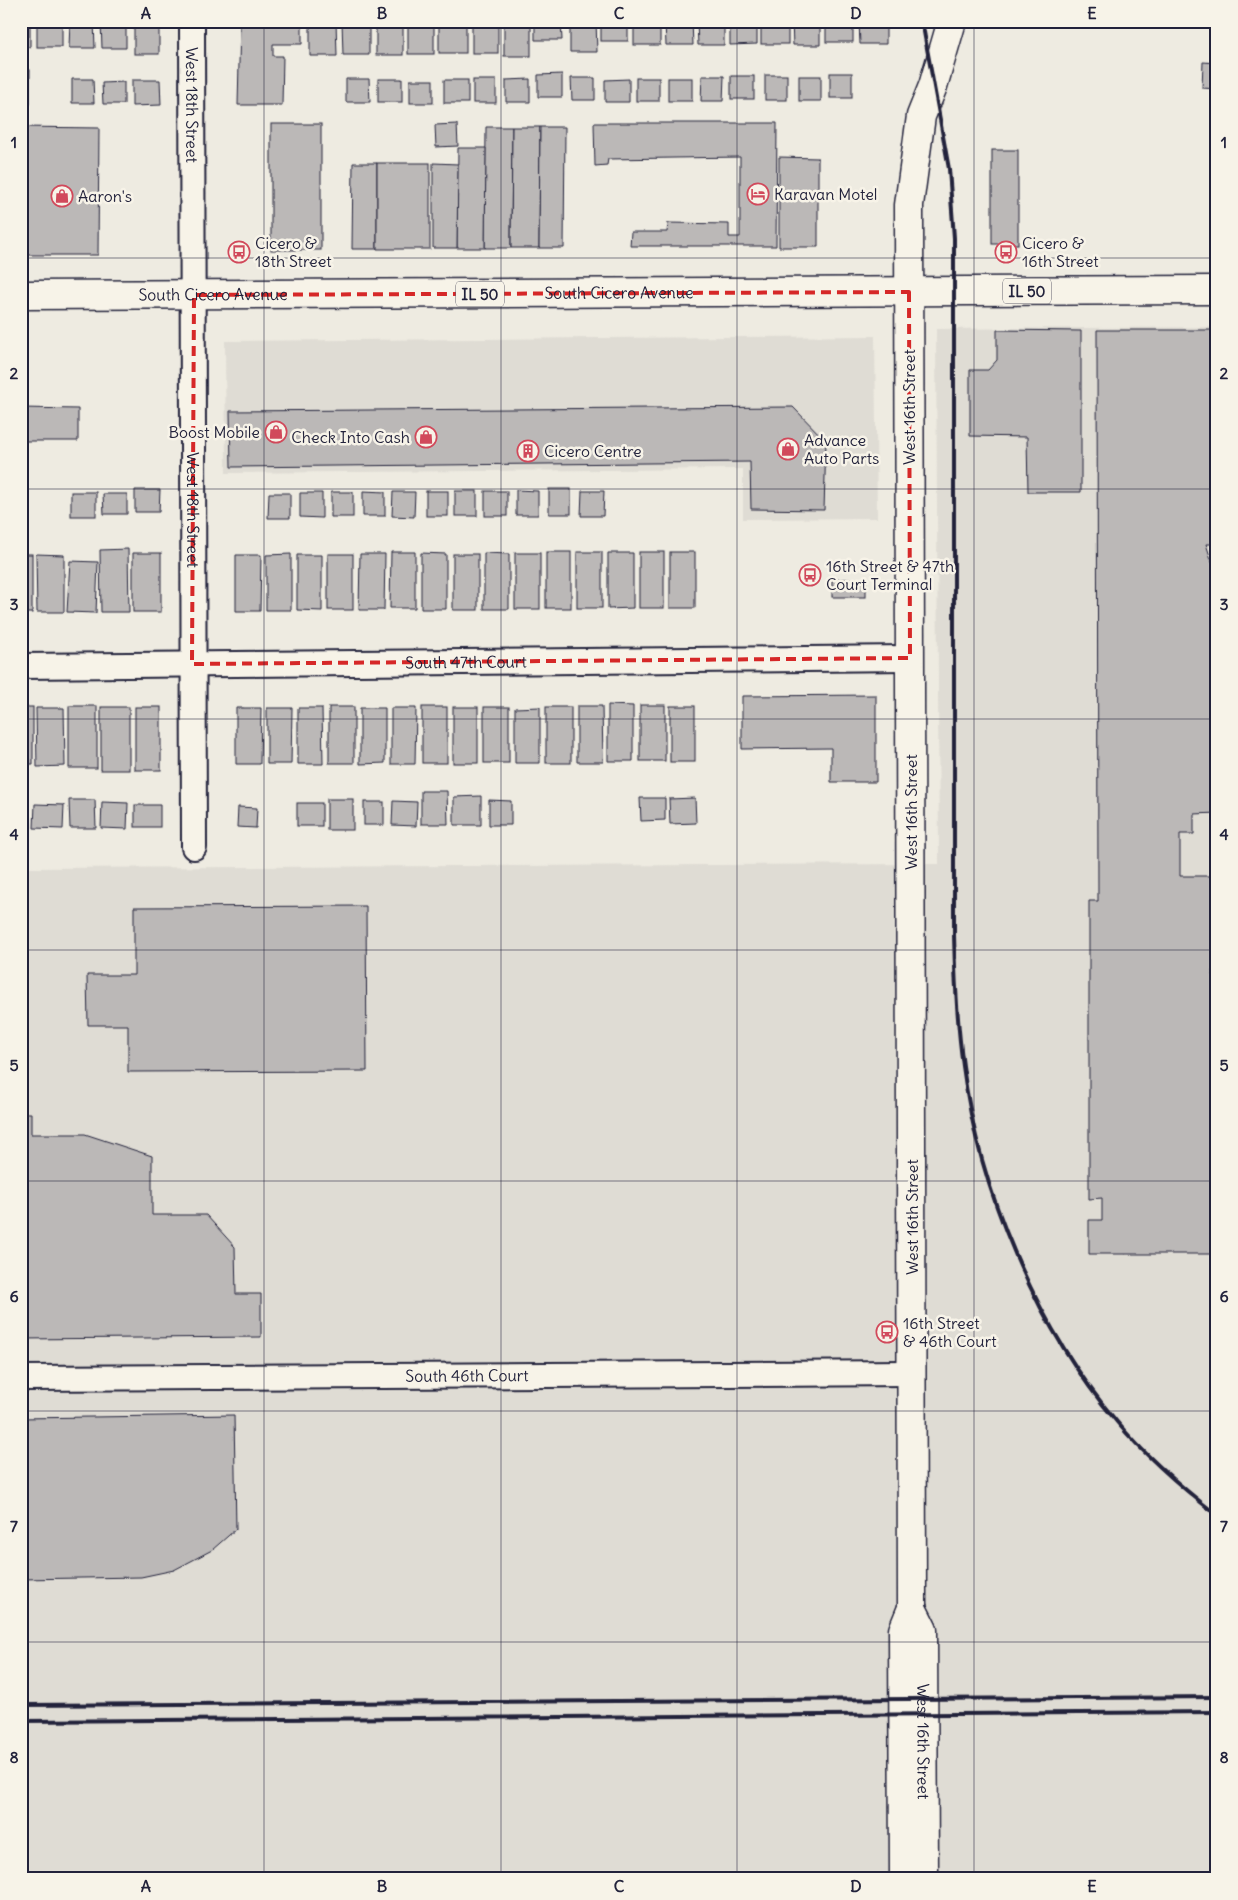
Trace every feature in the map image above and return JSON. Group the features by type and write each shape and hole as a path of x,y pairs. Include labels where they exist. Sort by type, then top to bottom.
{"street":[{"name":"West 18th Street","path":"192,21 194,295 192,664 194,847"},
{"name":"West 16th Street","path":"904,1879 903,1630 912,1608 909,205 920,124 952,21"},
{"name":"South Cicero Avenue","path":"21,296 1217,290"},
{"name":"South 47th Court","path":"21,666 910,658"},
{"name":"South 46th Court","path":"21,1378 912,1373"},
{"name":"West 16th Street","path":"912,1608 923,1630 924,1879"}],"highlighted area":[{"path":"909,292 910,658 192,664 194,295"}],"shaded area":[{"path":"1217,327 1217,1879 21,1879 21,868 939,864 936,329"},
{"name":"Cicero Centre","path":"875,336 877,518 743,519 743,469 226,473 225,341"}],"building":[{"path":"21,21 30,21 30,47 21,47"},
{"path":"37,21 62,21 62,47 37,47"},
{"path":"70,21 94,21 95,48 69,48"},
{"path":"101,21 126,21 126,48 102,48"},
{"path":"134,21 159,21 159,54 134,54"},
{"path":"240,21 302,21 302,44 273,44 273,56 283,56 282,105 238,105"},
{"path":"310,21 336,21 337,56 310,56"},
{"path":"342,21 369,21 369,55 343,55"},
{"path":"376,21 403,21 403,55 376,55"},
{"path":"408,21 434,21 434,54 408,54"},
{"path":"439,21 466,21 466,53 439,53"},
{"path":"472,21 498,21 498,53 472,53"},
{"path":"504,21 531,21 531,56 504,56"},
{"path":"535,21 561,21 562,40 535,40"},
{"path":"570,21 596,21 597,52 570,52"},
{"path":"601,21 628,21 628,41 601,41"},
{"path":"634,21 660,21 660,45 634,45"},
{"path":"665,21 692,21 693,45 666,45"},
{"path":"697,21 724,21 724,45 698,45"},
{"path":"730,21 757,21 757,44 730,45"},
{"path":"761,21 788,21 788,44 761,44"},
{"path":"792,21 820,21 820,45 793,45"},
{"path":"826,21 853,21 853,42 826,42"},
{"path":"859,21 886,21 886,44 860,44"},
{"path":"1203,62 1217,63 1217,89 1202,88"},
{"path":"21,70 30,70 30,104 21,104"},
{"path":"830,73 852,73 852,98 830,98"},
{"path":"562,74 562,97 538,97 538,75"},
{"path":"765,75 787,75 787,100 765,100"},
{"path":"702,76 724,76 723,101 701,101"},
{"path":"731,76 754,76 754,99 731,99"},
{"path":"799,76 821,76 821,101 799,101"},
{"path":"571,78 595,78 595,100 572,100"},
{"path":"636,78 659,78 659,101 636,101"},
{"path":"668,78 692,78 692,101 668,101"},
{"path":"72,79 93,79 94,103 72,103"},
{"path":"346,79 369,79 370,102 346,102"},
{"path":"378,79 402,79 402,102 378,102"},
{"path":"530,79 530,102 506,102 506,80"},
{"path":"629,79 629,102 605,102 605,80"},
{"path":"132,80 160,80 161,105 132,106"},
{"path":"410,80 433,80 433,103 410,103"},
{"path":"444,80 468,80 468,103 444,103"},
{"path":"473,80 496,80 496,103 473,103"},
{"path":"124,82 124,104 103,104 102,83"},
{"name":"Karavan Motel","path":"594,123 777,123 776,246 630,246 631,232 667,232 668,223 729,224 729,237 740,237 740,157 608,159 607,165 595,166"},
{"path":"271,124 321,124 321,250 271,250"},
{"path":"457,124 458,146 436,147 435,125"},
{"path":"21,127 99,128 98,255 21,255"},
{"path":"486,127 512,127 511,248 485,248"},
{"path":"512,127 540,127 539,248 511,248"},
{"path":"540,127 565,127 564,248 539,248"},
{"path":"458,148 486,148 485,248 457,248"},
{"path":"992,150 1018,150 1018,244 992,244"},
{"path":"779,157 818,158 818,247 779,247"},
{"path":"353,163 377,163 377,249 352,249"},
{"path":"377,163 430,163 430,249 377,249"},
{"path":"433,163 458,164 457,248 433,248"},
{"path":"997,330 1081,331 1081,492 1028,492 1027,437 970,436 970,370 988,370 997,360"},
{"path":"1097,330 1217,330 1217,544 1206,544 1217,577 1217,813 1194,814 1194,834 1180,834 1180,876 1213,876 1213,1133 1217,1133 1217,1254 1089,1254 1089,1220 1102,1220 1102,1198 1089,1199 1089,901 1098,901"},
{"name":"Cicero Centre","path":"793,407 826,441 824,510 751,509 750,462 231,467 230,411"},
{"path":"21,408 78,409 78,441 21,441"},
{"path":"549,489 571,489 571,514 549,514"},
{"path":"135,490 160,490 159,512 135,512"},
{"path":"516,490 538,491 538,515 516,515"},
{"path":"363,491 385,492 385,516 363,516"},
{"path":"426,491 448,491 448,516 426,516"},
{"path":"455,491 477,491 477,516 455,516"},
{"path":"485,491 507,491 507,516 485,516"},
{"path":"582,491 604,491 603,516 581,516"},
{"path":"71,492 96,492 96,516 71,516"},
{"path":"331,492 353,492 353,517 331,517"},
{"path":"393,492 415,492 414,517 392,516"},
{"path":"269,493 290,493 290,518 268,518"},
{"path":"300,493 322,493 322,518 300,517"},
{"path":"103,494 127,494 127,514 104,514"},
{"path":"128,549 129,612 101,612 100,550"},
{"path":"391,552 415,552 415,608 390,608"},
{"path":"546,552 571,552 571,608 546,608"},
{"path":"577,552 602,552 602,608 577,608"},
{"path":"639,552 664,552 664,608 639,608"},
{"path":"670,552 695,552 695,608 670,608"},
{"path":"133,553 161,553 161,612 133,612"},
{"path":"421,553 446,554 446,609 421,609"},
{"path":"484,553 509,554 509,609 484,609"},
{"path":"515,553 540,553 540,609 515,609"},
{"path":"608,553 633,553 633,608 608,609"},
{"path":"21,554 32,554 32,613 21,613"},
{"path":"36,554 64,555 64,612 37,612"},
{"path":"291,554 291,610 266,610 266,555"},
{"path":"328,554 353,554 353,610 328,610"},
{"path":"360,554 385,554 384,610 359,610"},
{"path":"453,554 478,554 478,610 453,610"},
{"path":"236,555 261,555 260,611 236,611"},
{"path":"297,555 322,555 322,611 297,610"},
{"path":"70,561 98,562 96,613 67,612"},
{"path":"832,579 866,579 866,597 832,597"},
{"path":"876,695 876,782 831,782 831,748 742,749 742,696"},
{"path":"608,705 633,706 633,761 608,761"},
{"path":"640,705 665,705 665,761 640,761"},
{"path":"69,706 97,706 97,768 69,768"},
{"path":"577,706 602,706 603,762 577,762"},
{"path":"670,706 695,706 695,762 670,762"},
{"path":"21,707 33,707 33,764 21,764"},
{"path":"101,707 129,707 129,770 101,770"},
{"path":"135,707 161,707 161,770 135,770"},
{"path":"329,707 354,707 354,763 329,763"},
{"path":"422,707 447,707 447,763 422,763"},
{"path":"453,707 478,707 478,763 453,763"},
{"path":"484,707 509,707 509,763 484,763"},
{"path":"540,707 540,763 515,763 515,708"},
{"path":"546,707 571,707 571,763 546,763"},
{"path":"36,708 64,708 65,766 37,767"},
{"path":"236,708 261,708 260,764 236,764"},
{"path":"267,708 292,708 291,764 267,764"},
{"path":"298,708 322,708 323,764 298,764"},
{"path":"360,708 385,708 385,763 360,764"},
{"path":"391,708 416,708 415,764 391,764"},
{"path":"421,791 447,791 448,824 421,824"},
{"path":"481,796 481,825 454,825 454,797"},
{"path":"640,798 665,798 665,820 641,821"},
{"path":"695,798 696,823 670,824 669,799"},
{"path":"327,799 353,799 353,830 327,830"},
{"path":"69,800 95,800 96,828 70,828"},
{"path":"489,800 511,801 511,825 489,825"},
{"path":"393,801 417,802 416,826 392,825"},
{"path":"102,802 128,803 127,829 101,828"},
{"path":"364,802 384,802 384,825 364,825"},
{"path":"297,803 322,803 322,826 297,826"},
{"path":"35,804 64,805 63,829 34,828"},
{"path":"135,805 160,805 160,827 135,827"},
{"path":"238,807 257,808 256,828 237,827"},
{"path":"366,906 367,1071 128,1072 128,1025 88,1025 87,975 134,975 134,907"},
{"path":"21,1113 31,1113 31,1134 85,1134 152,1156 152,1215 206,1215 235,1247 236,1294 261,1294 261,1337 21,1339"},
{"path":"234,1415 236,1529 212,1550 174,1570 141,1577 21,1579 21,1418"}],"railway":[{"path":"922,21 949,169 954,238 954,935 959,1034 971,1113 982,1161 997,1208 1037,1300 1061,1343 1088,1384 1128,1435 1164,1471 1217,1515"},
{"path":"21,1705 1217,1697"},
{"path":"21,1721 1217,1712"}],"place":[{"name":"Karavan Motel","path":"758,194"},
{"name":"Aaron's","path":"62,196"},
{"name":"Cicero & 18th Street","path":"239,252"},
{"name":"Cicero & 16th Street","path":"1006,252"},
{"name":"Boost Mobile","path":"276,432"},
{"name":"Check Into Cash","path":"426,437"},
{"name":"Advance Auto Parts","path":"788,449"},
{"name":"Cicero Centre","path":"528,451"},
{"name":"16th Street & 47th Court Terminal","path":"810,575"},
{"name":"16th Street & 46th Court","path":"887,1332"}]}
